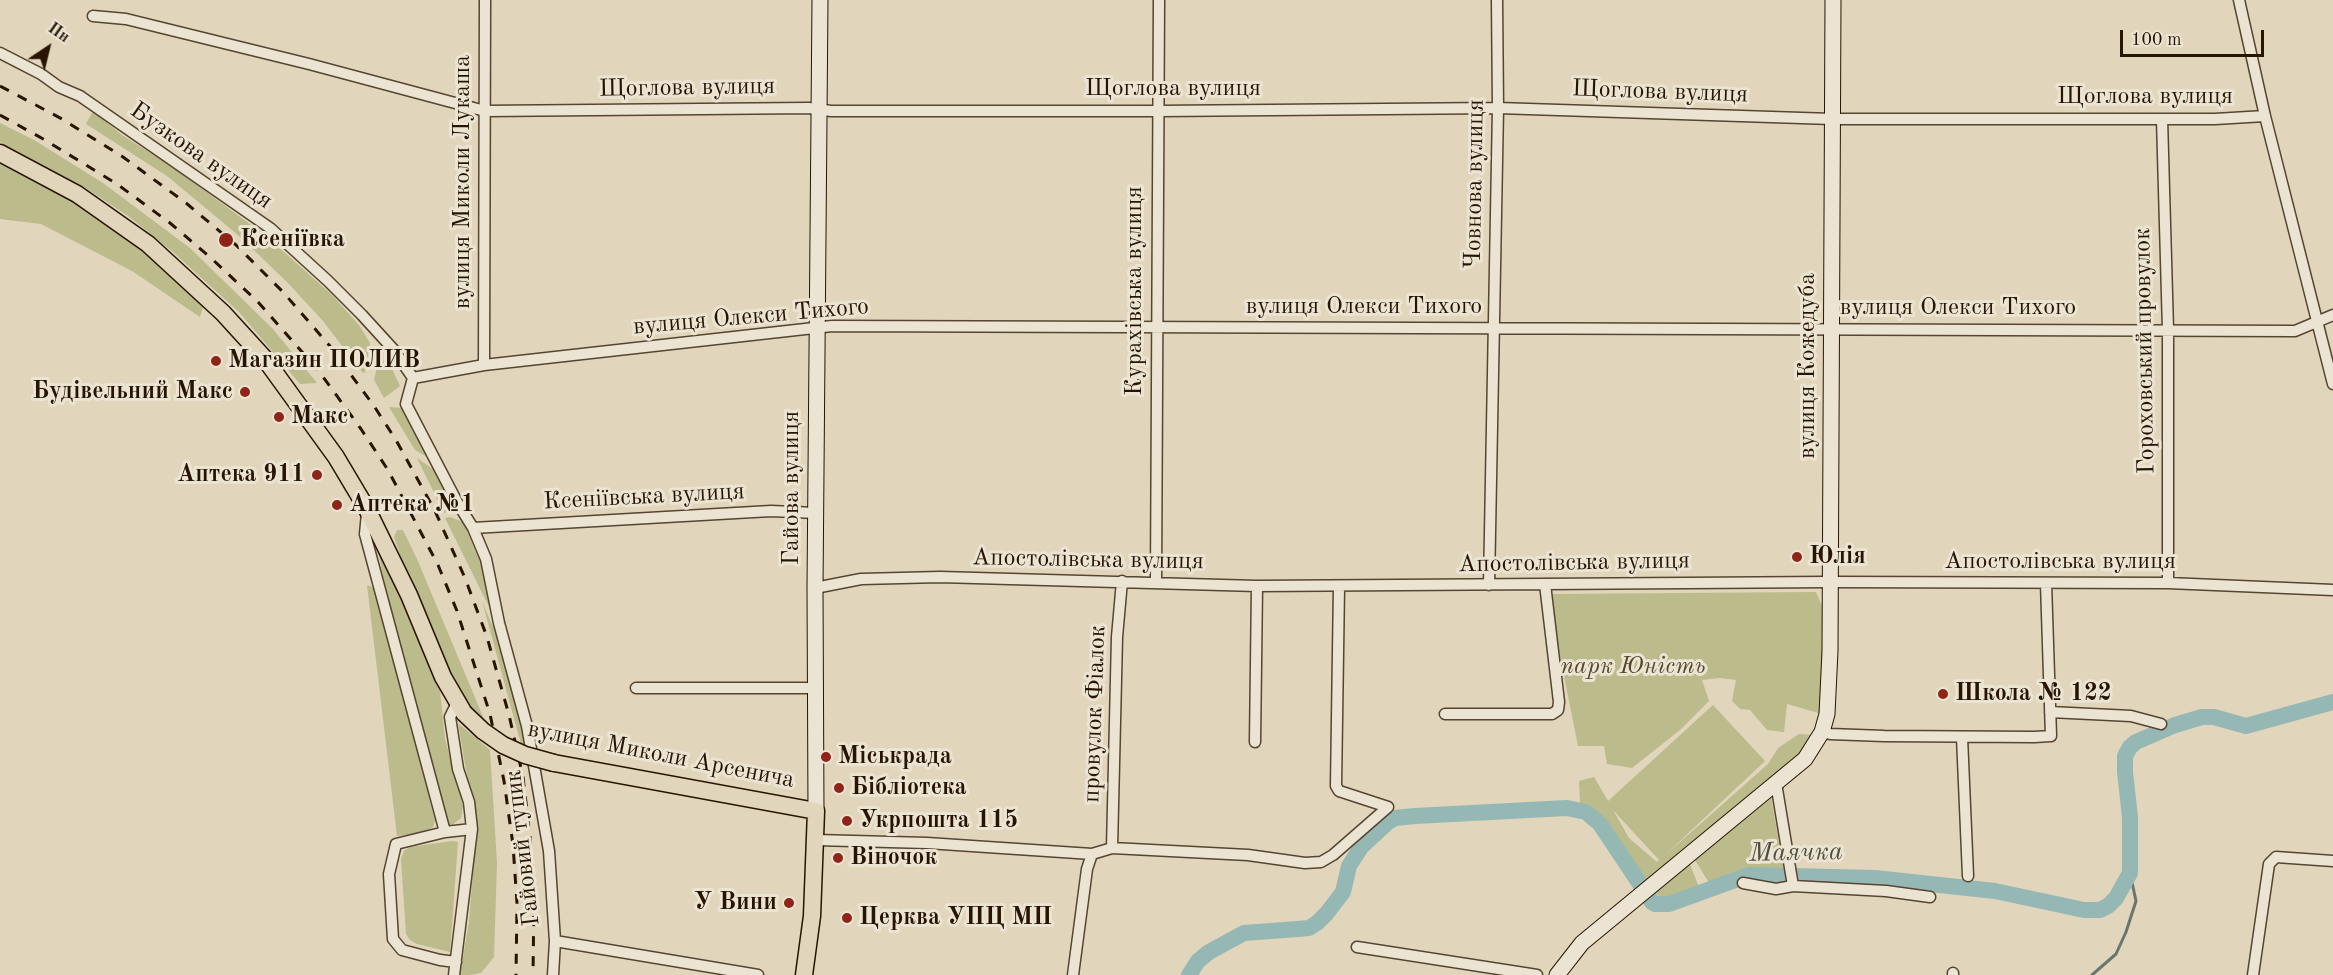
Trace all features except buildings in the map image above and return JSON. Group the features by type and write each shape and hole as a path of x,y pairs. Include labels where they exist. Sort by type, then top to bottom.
{"main road":[{"name":"вулиця Миколи Арсенича","path":"0,153 47,177 101,209 148,244 215,305 265,359 336,457 367,509 404,585 443,677 461,708 483,731 503,745 525,755 554,763 816,811"},
{"name":"Гайова вулиця","path":"804,975 812,916 816,811"}],"street":[{"name":"вулиця Миколи Лукаша","path":"483,365 485,0"},
{"name":"Гайова вулиця","path":"816,811 815,588 820,0"},
{"name":"Курахівська вулиця","path":"1156,581 1159,0"},
{"name":"Човнова вулиця","path":"1489,585 1498,108 1497,0"},
{"name":"вулиця Кожедуба","path":"1822,732 1827,714 1829,661 1833,0"},
{"path":"2239,0 2265,116 2333,384"},
{"name":"Щоглова вулиця","path":"93,16 138,22 309,64 485,111 820,109 1159,111 1498,108 1832,119 2265,116"},
{"name":"Бузкова вулиця","path":"0,53 80,96 270,228 362,315 393,349 413,378"},
{"name":"Гороховський провулок","path":"2162,118 2168,330 2168,584"},
{"name":"вулиця Олекси Тихого","path":"413,378 483,365 818,327 2295,331 2333,315"},
{"name":"Гайовий тупик","path":"413,378 406,404 473,528 486,559 499,623 533,752 549,851 555,941 553,975"},
{"path":"367,509 365,534 445,832"},
{"name":"Ксеніївська вулиця","path":"473,528 760,512 816,513"},
{"name":"Апостолівська вулиця","path":"815,588 861,579 940,577 1156,581 1257,586 1829,582 2168,584 2333,590"},
{"name":"провулок Фіалок","path":"1112,848 1117,637 1122,581"},
{"path":"1557,975 1582,943 1805,759 1822,732 1830,735 1962,737 2051,735 2046,583"},
{"path":"1445,714 1552,714 1558,710 1559,702 1545,584"},
{"path":"1255,742 1257,586"},
{"path":"816,840 927,843 1092,854 1112,848 1248,855 1321,862 1333,855 1388,807 1339,791 1336,786 1339,586"},
{"path":"636,688 817,688"},
{"path":"454,975 472,829 469,802 458,770 450,717 461,708"},
{"path":"2050,712 2131,716 2161,724"},
{"path":"1962,737 1968,876"},
{"path":"1773,785 1777,789 1793,883"},
{"path":"456,962 402,950 393,939 389,874 396,844 445,832 472,829"},
{"path":"1073,975 1087,869 1092,854"},
{"path":"2253,975 2270,864 2276,857 2333,861"},
{"path":"1743,883 1776,889 1793,883 1930,897"},
{"path":"555,941 758,975"},
{"path":"1358,947 1537,975"}],"green space":[{"path":"93,111 122,135 171,166 266,236 332,295 359,325 370,343 365,372 363,373 323,321 287,282 238,235 167,176 86,124"},
{"path":"0,123 34,140 103,183 190,248 273,329 317,383 300,384 239,312 173,252 128,216 81,185 0,142"},
{"path":"0,162 59,193 115,229 145,253 203,307 200,317 132,271 41,224 0,219"},
{"path":"388,360 400,386 384,398 374,380 378,362"},
{"path":"389,407 403,408 434,461 415,450"},
{"path":"417,458 436,471 461,516 451,511 444,513"},
{"path":"450,517 463,522 480,562 496,621 445,518"},
{"path":"397,530 403,530 417,559 484,719 470,707 458,691 404,566 394,537"},
{"path":"375,535 440,690 445,739 463,806 461,818 452,825 448,824 384,581"},
{"path":"367,585 375,588 435,821 433,827 425,832 397,836"},
{"name":"парк Юність","path":"1816,592 1825,613 1822,714 1787,704 1784,732 1767,730 1750,710 1740,709 1732,701 1736,680 1720,678 1702,680 1709,701 1680,730 1632,768 1607,764 1604,746 1578,746 1558,646 1551,594"},
{"path":"482,601 500,644 529,748 521,744"},
{"path":"1713,705 1765,761 1663,857 1768,764 1778,748 1799,734 1814,735 1801,756 1646,881 1590,809 1580,803 1579,781 1594,777 1608,801","holes":["1613,810 1659,860 1657,862 1629,838"]},
{"path":"458,723 490,750 497,863 494,957 481,973 469,975 460,975 469,922 477,821"},
{"path":"1771,798 1784,870 1751,869 1711,886 1695,860"},
{"path":"458,842 450,952 417,944 406,934 401,859 404,851 410,847"},
{"path":"1690,864 1700,890 1660,898 1654,890"}],"waterway":[{"name":"Маячка","path":"1189,975 1198,961 1209,952 1244,933 1309,928 1317,923 1343,892 1349,866 1362,846 1395,818 1415,816 1567,808 1586,812 1600,824 1655,904 1669,904 1749,875 1875,878 1995,891 2084,910 2100,910 2116,898 2130,873 2130,817 2125,772 2125,756 2130,747 2136,742 2175,725 2202,717 2214,717 2246,726 2333,702"},
{"path":"2092,975 2116,954 2126,932 2136,901 2130,873"}],"railway":[{"path":"0,86 62,119 123,157 186,203 236,245 283,292 329,345 396,440 435,511 465,578 487,637 509,715 523,777 530,837 534,897 533,975"},
{"path":"0,115 117,184 170,223 211,258 258,302 318,370 388,470 438,565 457,611 490,714 504,781 513,845 517,903 516,975"}],"place":[{"name":"Ксеніївка","path":"226,240"},
{"name":"Магазин ПОЛИВ","path":"216,361"},
{"name":"Будівельний Макс","path":"245,392"},
{"name":"Макс","path":"279,417"},
{"name":"Аптека 911","path":"317,475"},
{"name":"Аптека №1","path":"337,505"},
{"name":"Юлія","path":"1797,557"},
{"name":"Школа № 122","path":"1943,694"},
{"name":"Міськрада","path":"826,757"},
{"name":"Бібліотека","path":"839,788"},
{"name":"Укрпошта 115","path":"847,821"},
{"name":"Віночок","path":"838,858"},
{"name":"У Вини","path":"789,903"},
{"name":"Церква УПЦ МП","path":"847,918"}]}
